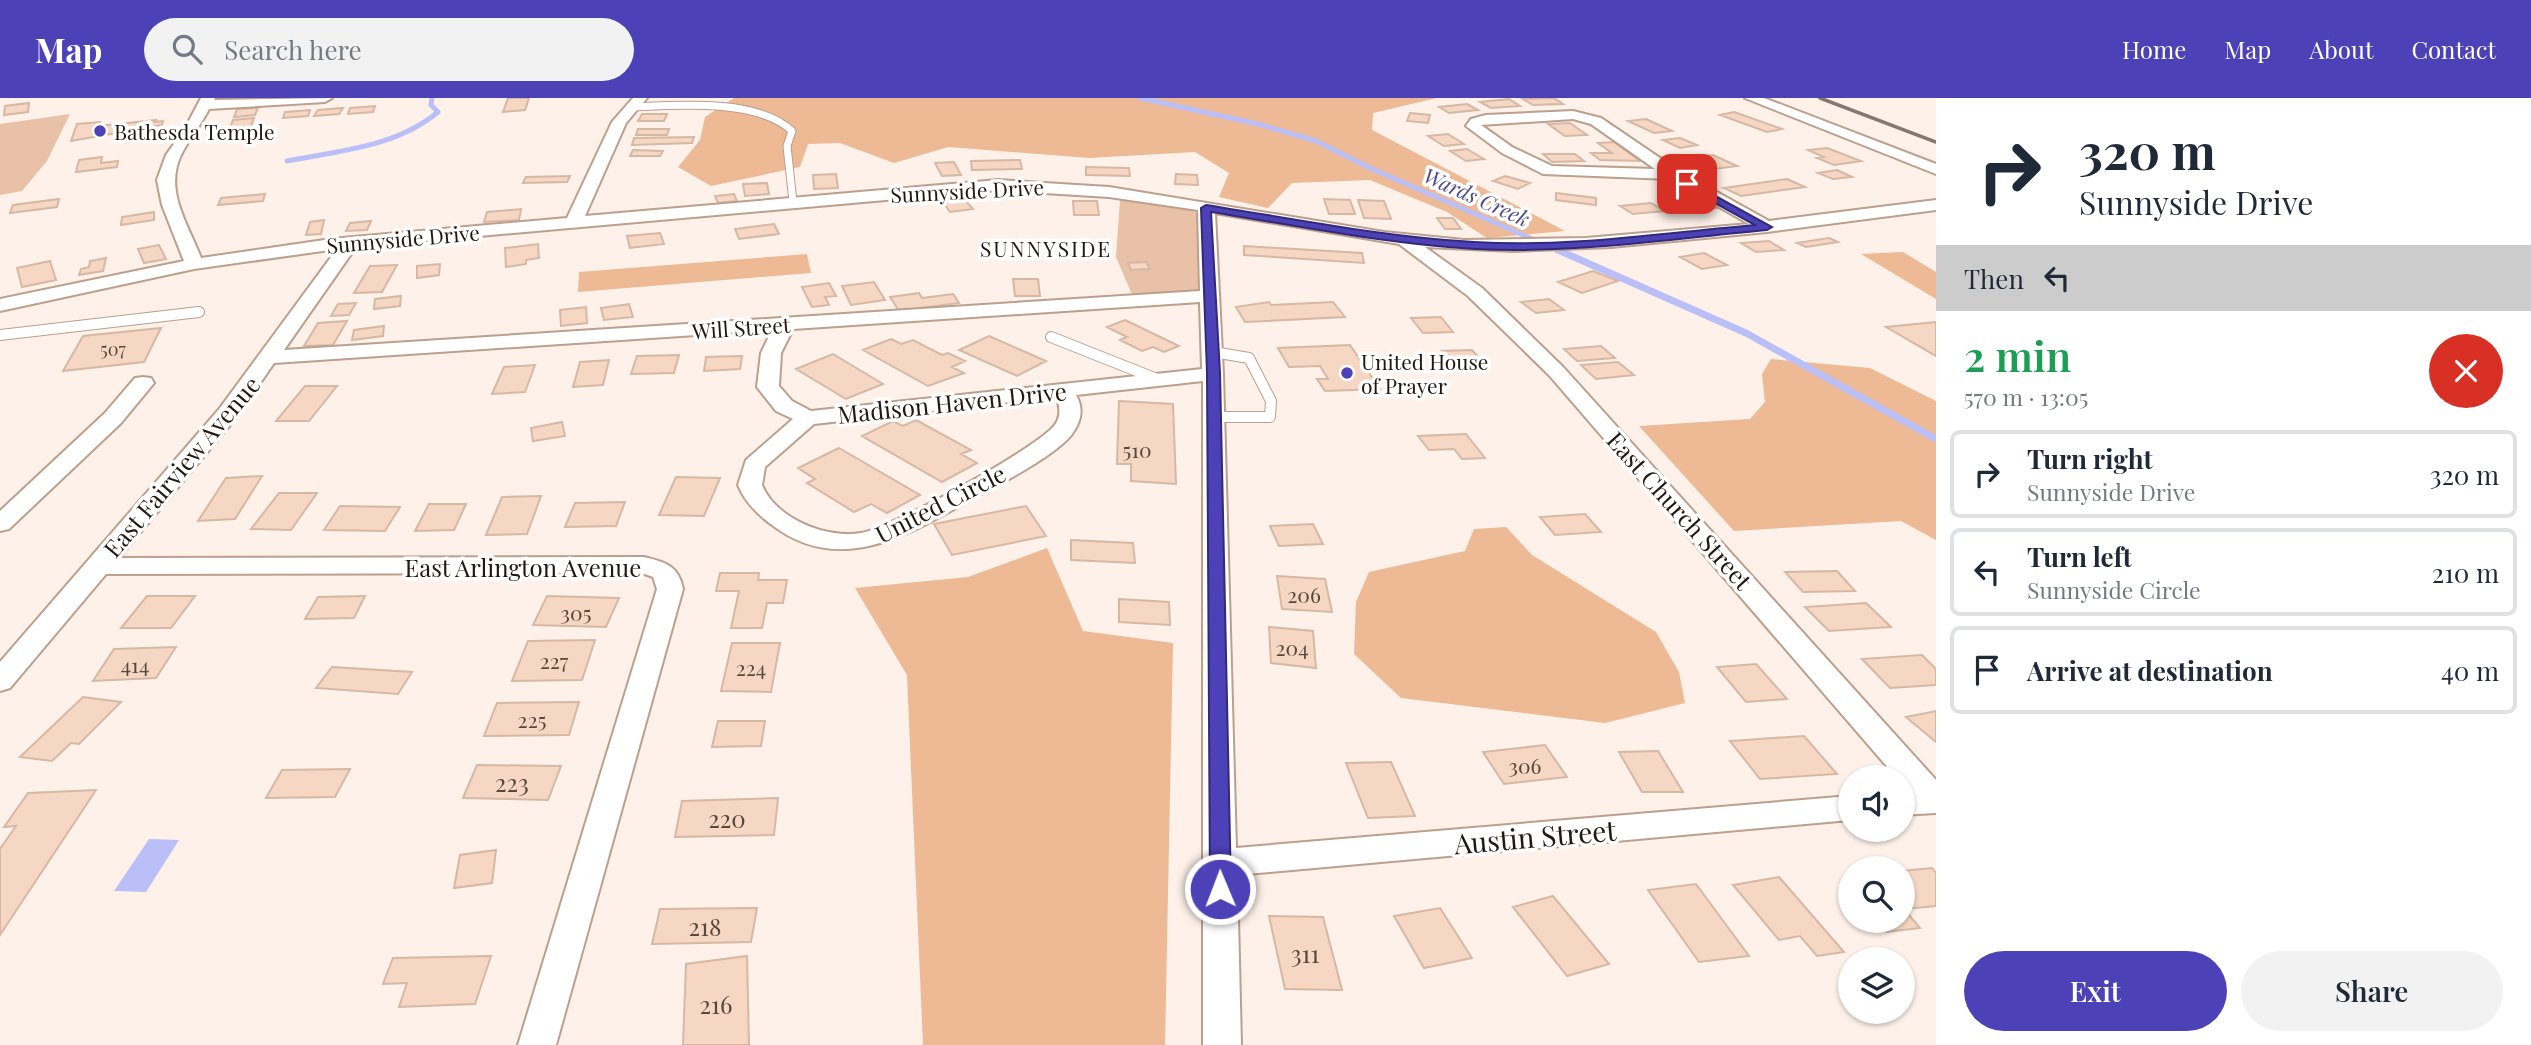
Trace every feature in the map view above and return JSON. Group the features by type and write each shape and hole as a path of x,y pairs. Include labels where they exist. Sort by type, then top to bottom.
{"street":[{"path":"194,264 170,205 165,180 174,155 206,101 325,98"},
{"path":"1752,98 1936,169"},
{"path":"574,222 619,122 635,102"},
{"path":"1672,174 1549,171 1507,150 1482,134 1474,124 1486,119 1528,116 1586,117 1672,174 1767,227"},
{"name":"Sunnyside Drive","path":"0,306 194,264 351,242 963,187 1021,185 1079,188 1403,239 1475,246 1545,247 1767,227 1936,205"},
{"path":"1206,208 1213,363 1222,1045"},
{"name":"East Church Street","path":"1403,239 1475,292 1556,371 1936,800"},
{"name":"East Fairview Avenue","path":"0,681 228,413 271,357 351,242"},
{"name":"Will Street","path":"271,357 1211,296"},
{"name":"Madison Haven Drive","path":"785,325 771,353 768,387 783,406 808,418 1157,379 1213,363"},
{"path":"0,524 113,418 143,383"},
{"name":"United Circle","path":"808,418 761,456 754,465 750,485 754,495 768,510 797,532 828,541 863,541 894,531 1013,467 1062,432 1070,418 1070,404 1063,390"},
{"name":"East Arlington Avenue","path":"97,566 644,565 654,567 668,576 670,589 537,1045"},
{"path":"0,658 31,643"},
{"path":"1915,802 1936,800"},
{"name":"Austin Street","path":"1220,863 1838,809"}],"lane":[{"path":"635,102 717,107 758,112 779,119 792,131 787,146 793,202"},
{"path":"0,335 200,312"},
{"path":"1051,337 1157,379"},
{"path":"1213,363 1249,358 1271,401 1270,417 1214,417"}],"shaded area":[{"path":"734,98 1437,98 1373,113 1372,130 1565,231 1487,238 1447,212 1370,180 1292,183 1268,208 1219,197 1229,173 1195,152 1089,158 948,147 894,163 840,143 808,144 800,167 711,186 678,167 700,140 705,117"},
{"path":"70,114 47,161 22,191 0,195 0,124"},
{"path":"1120,200 1192,210 1201,216 1203,293 1133,297 1116,257"},
{"path":"1903,252 1936,272 1936,299 1861,254"},
{"path":"807,254 811,273 578,292 579,272"},
{"path":"1771,359 1870,368 1936,401 1936,540 1901,521 1734,531 1639,426 1750,419 1765,402 1762,374"},
{"path":"1506,527 1532,555 1656,632 1679,672 1685,703 1605,723 1401,698 1354,654 1356,602 1369,572 1465,551 1474,529"},
{"path":"1047,548 1083,631 1173,643 1165,1045 923,1045 907,675 855,588 968,577"}],"water":[{"path":"149,839 179,840 146,892 114,891"}],"building":[{"path":"508,98 529,98 525,110 503,112"},
{"path":"1554,98 1563,104 1533,105 1523,99"},
{"path":"1509,99 1520,106 1491,108 1480,102"},
{"path":"29,103 28,112 4,115 5,106"},
{"path":"1467,104 1478,110 1449,113 1439,107"},
{"path":"375,106 373,112 348,114 350,108"},
{"path":"258,108 255,115 234,117 237,109"},
{"path":"343,108 339,114 314,116 318,110"},
{"path":"310,110 308,116 283,118 285,112"},
{"path":"1734,112 1782,129 1767,132 1720,115"},
{"path":"1410,113 1430,115 1428,123 1407,121"},
{"path":"642,114 667,114 664,121 638,121"},
{"path":"254,118 251,126 230,128 233,120"},
{"path":"1646,119 1672,131 1654,133 1628,121"},
{"name":"Bathesda Temple","path":"156,120 155,122 163,121 162,125 71,141 77,124 100,122 99,126"},
{"path":"1570,123 1587,135 1565,136 1548,124"},
{"path":"638,129 669,129 667,135 636,135"},
{"path":"249,130 245,138 224,140 227,132"},
{"path":"1448,134 1464,144 1444,146 1428,136"},
{"path":"694,137 692,143 632,145 634,138"},
{"path":"1680,138 1697,145 1680,148 1663,140"},
{"path":"1614,142 1640,161 1600,160 1591,153 1612,153 1598,143"},
{"path":"1827,148 1861,161 1834,165 1817,158 1824,157 1808,150"},
{"path":"1467,149 1484,159 1466,161 1450,151"},
{"path":"633,150 663,151 660,156 630,156"},
{"path":"1543,154 1575,154 1584,161 1552,162"},
{"path":"1713,155 1737,166 1714,169 1700,163 1708,162 1698,157"},
{"path":"102,157 101,163 118,161 117,167 76,172 79,160"},
{"path":"1020,160 1022,169 972,170 971,161"},
{"path":"954,162 961,175 942,176 935,163"},
{"path":"1086,167 1129,168 1130,176 1086,175"},
{"path":"1837,170 1852,177 1833,179 1818,173"},
{"path":"836,174 838,188 814,189 813,175"},
{"path":"1176,174 1197,175 1198,185 1175,184"},
{"path":"570,176 567,182 523,183 526,177"},
{"path":"1505,176 1530,183 1518,189 1493,181"},
{"path":"1787,179 1805,187 1741,196 1724,188"},
{"path":"767,183 769,194 745,196 743,184"},
{"path":"1556,193 1596,198 1596,205 1556,200"},
{"path":"265,194 263,201 218,205 221,198"},
{"path":"734,194 737,201 718,203 715,196"},
{"path":"59,199 57,207 10,213 13,205"},
{"path":"1324,199 1350,200 1355,214 1329,214"},
{"path":"1699,199 1716,208 1685,211 1669,202"},
{"path":"965,200 973,209 950,212 943,202"},
{"path":"1358,200 1384,201 1391,219 1364,218"},
{"path":"1073,201 1097,201 1099,215 1074,215"},
{"path":"1651,203 1665,211 1633,214 1620,206"},
{"path":"521,209 519,220 484,222 487,212"},
{"path":"154,212 154,220 121,225 122,217"},
{"path":"1437,218 1453,218 1461,229 1445,229"},
{"path":"324,220 321,234 306,235 310,222"},
{"path":"371,221 367,230 346,231 350,223"},
{"path":"774,224 779,234 739,239 735,229"},
{"path":"660,233 664,244 630,248 627,236"},
{"path":"1829,238 1838,242 1806,247 1797,243"},
{"path":"1769,241 1784,250 1756,252 1741,243"},
{"path":"538,244 539,258 526,260 526,264 506,267 505,248"},
{"path":"159,245 166,259 144,263 138,249"},
{"path":"1244,246 1362,253 1364,263 1244,255"},
{"path":"1704,253 1727,265 1702,269 1680,257"},
{"path":"106,258 103,271 79,275 81,269 89,267 90,261"},
{"path":"50,261 56,280 22,287 17,268"},
{"path":"1146,262 1150,269 1131,270 1128,263"},
{"path":"440,264 439,275 417,278 417,266"},
{"path":"397,265 382,292 354,293 370,266"},
{"path":"1593,271 1618,281 1582,293 1558,282"},
{"path":"1013,279 1038,279 1040,296 1015,296"},
{"path":"874,282 885,300 851,305 842,286"},
{"path":"829,283 836,296 825,297 829,305 812,307 802,287"},
{"path":"919,293 922,298 953,294 959,303 899,311 890,297"},
{"path":"401,296 400,306 374,309 375,299"},
{"path":"1549,299 1564,310 1536,313 1521,302"},
{"path":"1269,302 1271,305 1333,302 1345,317 1245,322 1236,307"},
{"path":"356,303 349,315 331,316 338,304"},
{"path":"629,304 633,317 604,320 601,308"},
{"path":"586,307 587,323 561,326 560,310"},
{"path":"1441,317 1453,332 1423,333 1411,318"},
{"path":"1125,320 1179,346 1164,352 1153,347 1142,351 1120,340 1127,337 1107,327"},
{"path":"347,321 333,345 304,346 318,323"},
{"path":"1936,322 1936,356 1886,327"},
{"path":"384,326 383,336 352,340 354,330"},
{"path":"161,328 144,362 63,371 83,336"},
{"path":"989,336 1046,361 1017,376 959,350"},
{"path":"891,339 901,344 913,340 942,355 948,353 965,361 952,367 964,373 928,386 863,350"},
{"name":"United House of Prayer","path":"1350,345 1380,389 1325,391 1317,379 1328,379 1320,366 1289,367 1278,348"},
{"path":"1601,346 1615,358 1577,361 1564,349"},
{"path":"1472,350 1486,366 1455,367 1442,351"},
{"path":"833,354 883,384 846,399 796,369"},
{"path":"679,355 674,373 631,374 637,356"},
{"path":"742,356 740,369 704,371 706,357"},
{"path":"609,360 603,385 573,387 580,362"},
{"path":"1618,362 1634,375 1596,379 1581,365"},
{"path":"535,365 525,392 492,394 504,367"},
{"path":"305,386 337,386 309,421 276,421"},
{"path":"1119,401 1173,404 1176,484 1131,481 1131,464 1117,464"},
{"path":"916,420 971,450 961,454 977,463 942,482 862,436 893,421 903,426"},
{"path":"562,422 565,436 533,441 531,428"},
{"path":"1466,434 1485,458 1462,459 1454,449 1429,450 1418,436"},
{"path":"839,448 920,495 887,513 871,504 854,512 807,483 815,479 798,468"},
{"path":"262,476 235,519 198,521 226,478"},
{"path":"676,477 720,478 704,516 659,515"},
{"path":"279,493 317,493 291,530 251,529"},
{"path":"541,496 527,534 486,535 502,497"},
{"path":"625,502 616,526 565,527 575,503"},
{"path":"429,504 466,504 454,530 415,531"},
{"path":"340,506 400,507 385,531 324,530"},
{"path":"1026,506 1046,536 952,555 934,524"},
{"path":"1585,514 1601,532 1555,535 1540,517"},
{"path":"1313,524 1323,544 1279,546 1270,526"},
{"path":"1071,540 1133,543 1135,563 1071,560"},
{"path":"1837,571 1855,591 1803,592 1785,572"},
{"path":"720,573 759,573 758,580 787,580 783,603 767,603 762,628 731,628 739,591 716,591"},
{"path":"1277,576 1325,579 1332,612 1282,609"},
{"path":"147,596 195,596 171,628 121,628"},
{"path":"365,596 354,618 305,619 318,597"},
{"path":"547,596 619,598 606,627 533,625"},
{"path":"1119,599 1169,602 1170,625 1119,622"},
{"path":"1866,603 1891,627 1829,631 1805,607"},
{"path":"1269,627 1313,631 1316,668 1271,663"},
{"path":"595,640 582,680 512,681 528,641"},
{"path":"732,643 780,643 771,692 721,691"},
{"path":"176,647 156,678 93,681 114,649"},
{"path":"1922,655 1936,669 1936,685 1890,688 1862,659"},
{"path":"1756,664 1787,699 1746,702 1717,667"},
{"path":"332,667 412,672 398,694 316,688"},
{"path":"83,697 121,702 79,744 71,743 52,761 20,757"},
{"path":"579,702 569,735 484,736 497,703"},
{"path":"1936,711 1936,742 1906,717"},
{"path":"718,721 765,721 761,746 712,747"},
{"path":"1804,736 1837,774 1760,779 1730,741"},
{"path":"1545,745 1567,777 1504,784 1483,752"},
{"path":"1658,751 1683,792 1642,792 1619,752"},
{"path":"1391,762 1415,816 1368,818 1346,763"},
{"path":"477,765 561,766 548,800 463,798"},
{"path":"350,769 335,797 266,798 282,770"},
{"path":"96,790 0,935 0,849 16,826 4,827 28,793"},
{"path":"778,798 774,835 675,837 682,801"},
{"path":"496,850 492,883 454,888 460,855"},
{"path":"1932,868 1936,873 1936,906 1915,908 1915,870"},
{"path":"1779,877 1840,947 1838,953 1817,956 1800,936 1779,940 1733,885"},
{"path":"1696,884 1749,956 1699,962 1648,890"},
{"path":"1553,896 1609,964 1567,976 1513,907"},
{"path":"757,908 751,942 652,944 660,909"},
{"path":"1440,908 1472,958 1424,968 1394,916"},
{"path":"1269,916 1323,917 1342,990 1285,989"},
{"path":"491,956 475,1004 399,1007 407,983 383,984 393,958"},
{"path":"747,956 749,1045 683,1045 686,964"}],"waterway":[{"path":"287,161 366,146 404,133 438,112 431,105 432,98"},
{"name":"Wards Creek","path":"1140,98 1258,124 1316,141 1370,168 1562,252"},
{"name":"Wards Creek","path":"1558,250 1746,333 1936,439"}],"railway":[{"path":"1820,98 1936,142"}],"place":[{"name":"Bathesda Temple","path":"100,131"},
{"name":"United House of Prayer","path":"1347,373"}],"district":[{"name":"SUNNYSIDE","path":"1046,248"}],"route":[{"path":"1220,889 1213,373 1206,208 1403,239 1475,246 1545,247 1767,227 1687,184"}]}
